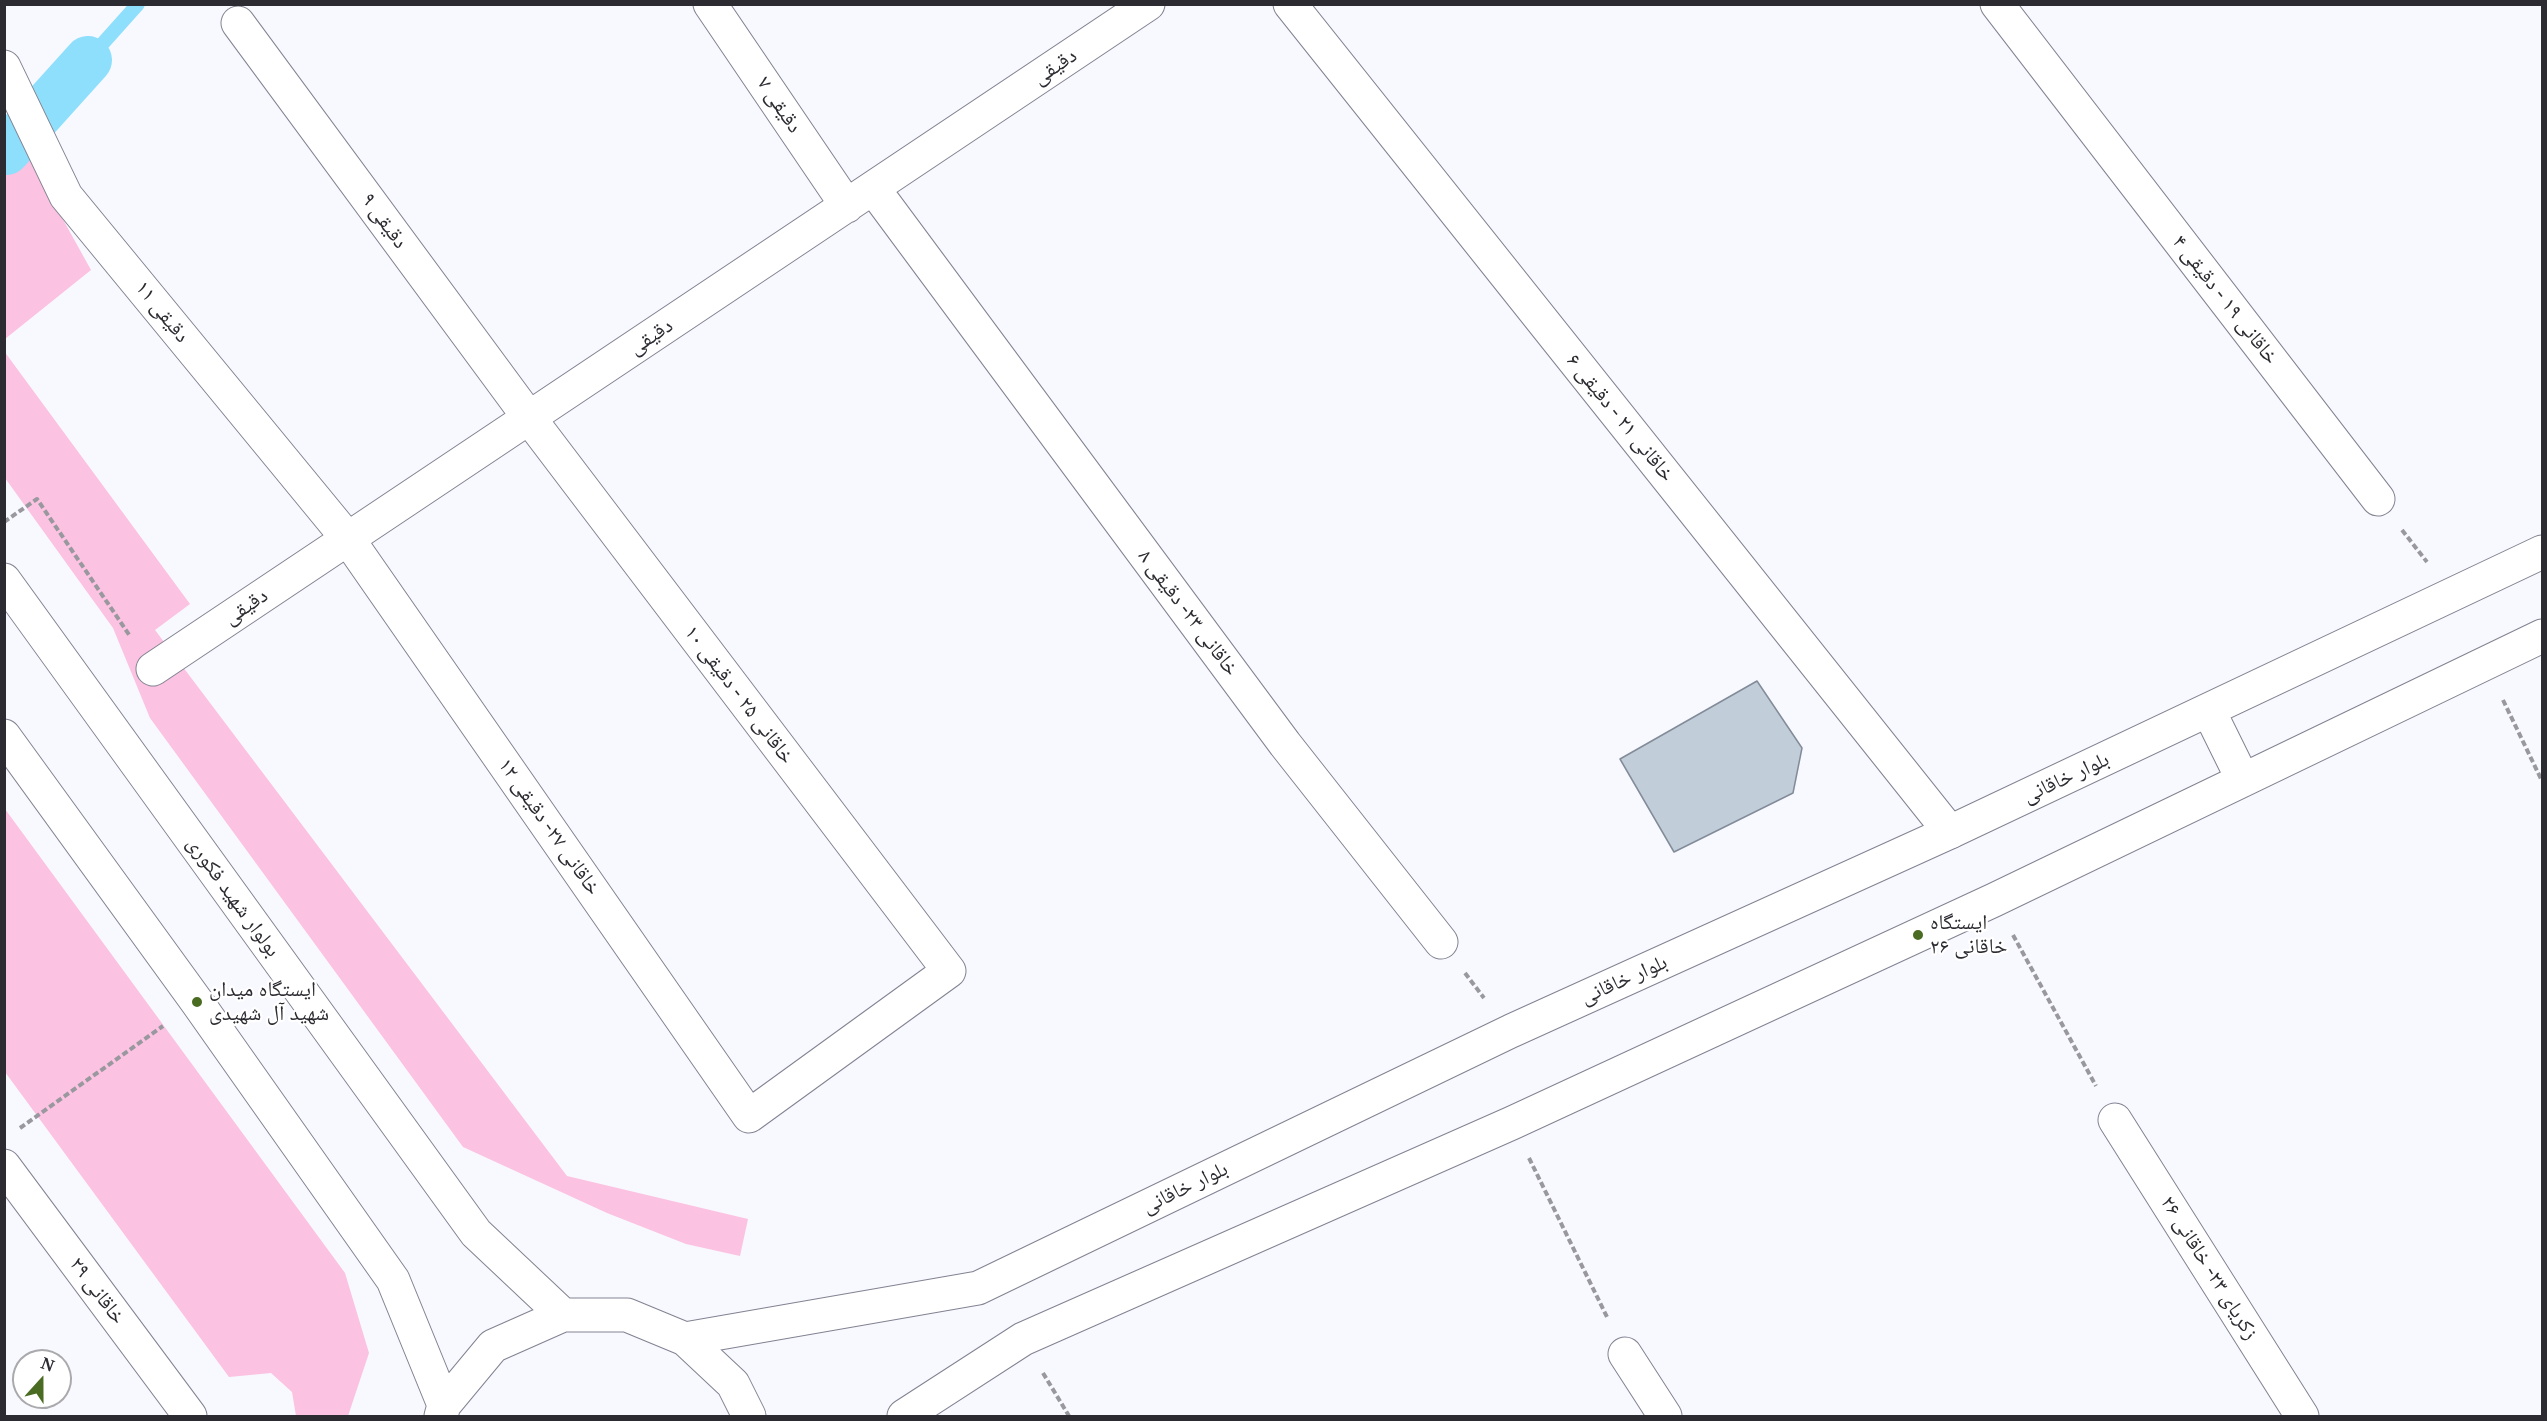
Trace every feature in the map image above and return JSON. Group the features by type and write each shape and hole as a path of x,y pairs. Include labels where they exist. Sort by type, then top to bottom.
{"street":[{"name":"دقیقی ۷","path":"710,4 860,197"},
{"name":"دقیقی","path":"153,669 1148,4"},
{"name":"خاقانی ۲۱ - دقیقی ۶","path":"1290,4 1950,832"},
{"name":"خاقانی ۱۹ - دقیقی ۴","path":"1997,4 2378,498"},
{"name":"دقیقی ۹","path":"238,23 530,419"},
{"name":"دقیقی ۱۱","path":"4,67 66,196 348,539"},
{"name":"خاقانی ۲۳- دقیقی ۸","path":"860,197 1440,942"},
{"name":"خاقانی ۲۵ - دقیقی ۱۰","path":"530,419 949,971 749,1116"},
{"name":"خاقانی ۲۷- دقیقی ۱۲","path":"348,539 749,1116"},
{"name":"بلوار خاقانی","path":"685,1339 978,1288 1511,1031 1950,832 2542,552"},
{"name":"بولوار شهید فکوری","path":"4,580 476,1233 563,1315"},
{"path":"904,1416 1023,1339 1512,1123 1994,900 2542,636"},
{"path":"2209,711 2243,780"},
{"path":"4,736 197,1002 393,1280 442,1411"},
{"name":"زکریای ۲۳- خاقانی ۲۶","path":"2115,1120 2302,1416"},
{"name":"خاقانی ۲۹","path":"4,1166 190,1416"},
{"path":"442,1411 493,1346 563,1315 627,1316 685,1339 734,1384 749,1416"},
{"path":"1625,1354 1665,1416"}],"path":[{"path":"2378,498 2453,596"},
{"path":"4,522 37,499 153,669"},
{"path":"2485,664 2542,781"},
{"path":"1994,900 2115,1120"},
{"path":"1440,942 1511,1031"},
{"path":"14,1132 197,1002"},
{"path":"1512,1123 1625,1354"},
{"path":"1023,1339 1069,1416"}],"shaded area":[{"path":"4,110 91,270 5,339"},
{"path":"4,351 190,604 155,630 567,1176 748,1219 740,1256 686,1244 607,1213 463,1147 150,718 113,628 5,478"},
{"path":"5,809 345,1273 369,1353 348,1416 296,1416 292,1392 271,1373 229,1377 5,1072"}],"building":[{"path":"1757,681 1802,748 1793,793 1674,852 1620,759"}],"waterway":[{"path":"88,60 138,4"},
{"path":"6,151 88,60"},
{"path":"4,155 6,151"}],"place":[{"name":"ایستگاه خاقانی ٢۶","path":"1918,935"},
{"name":"ایستگاه میدان شهید آل شهیدی","path":"197,1002"}]}
